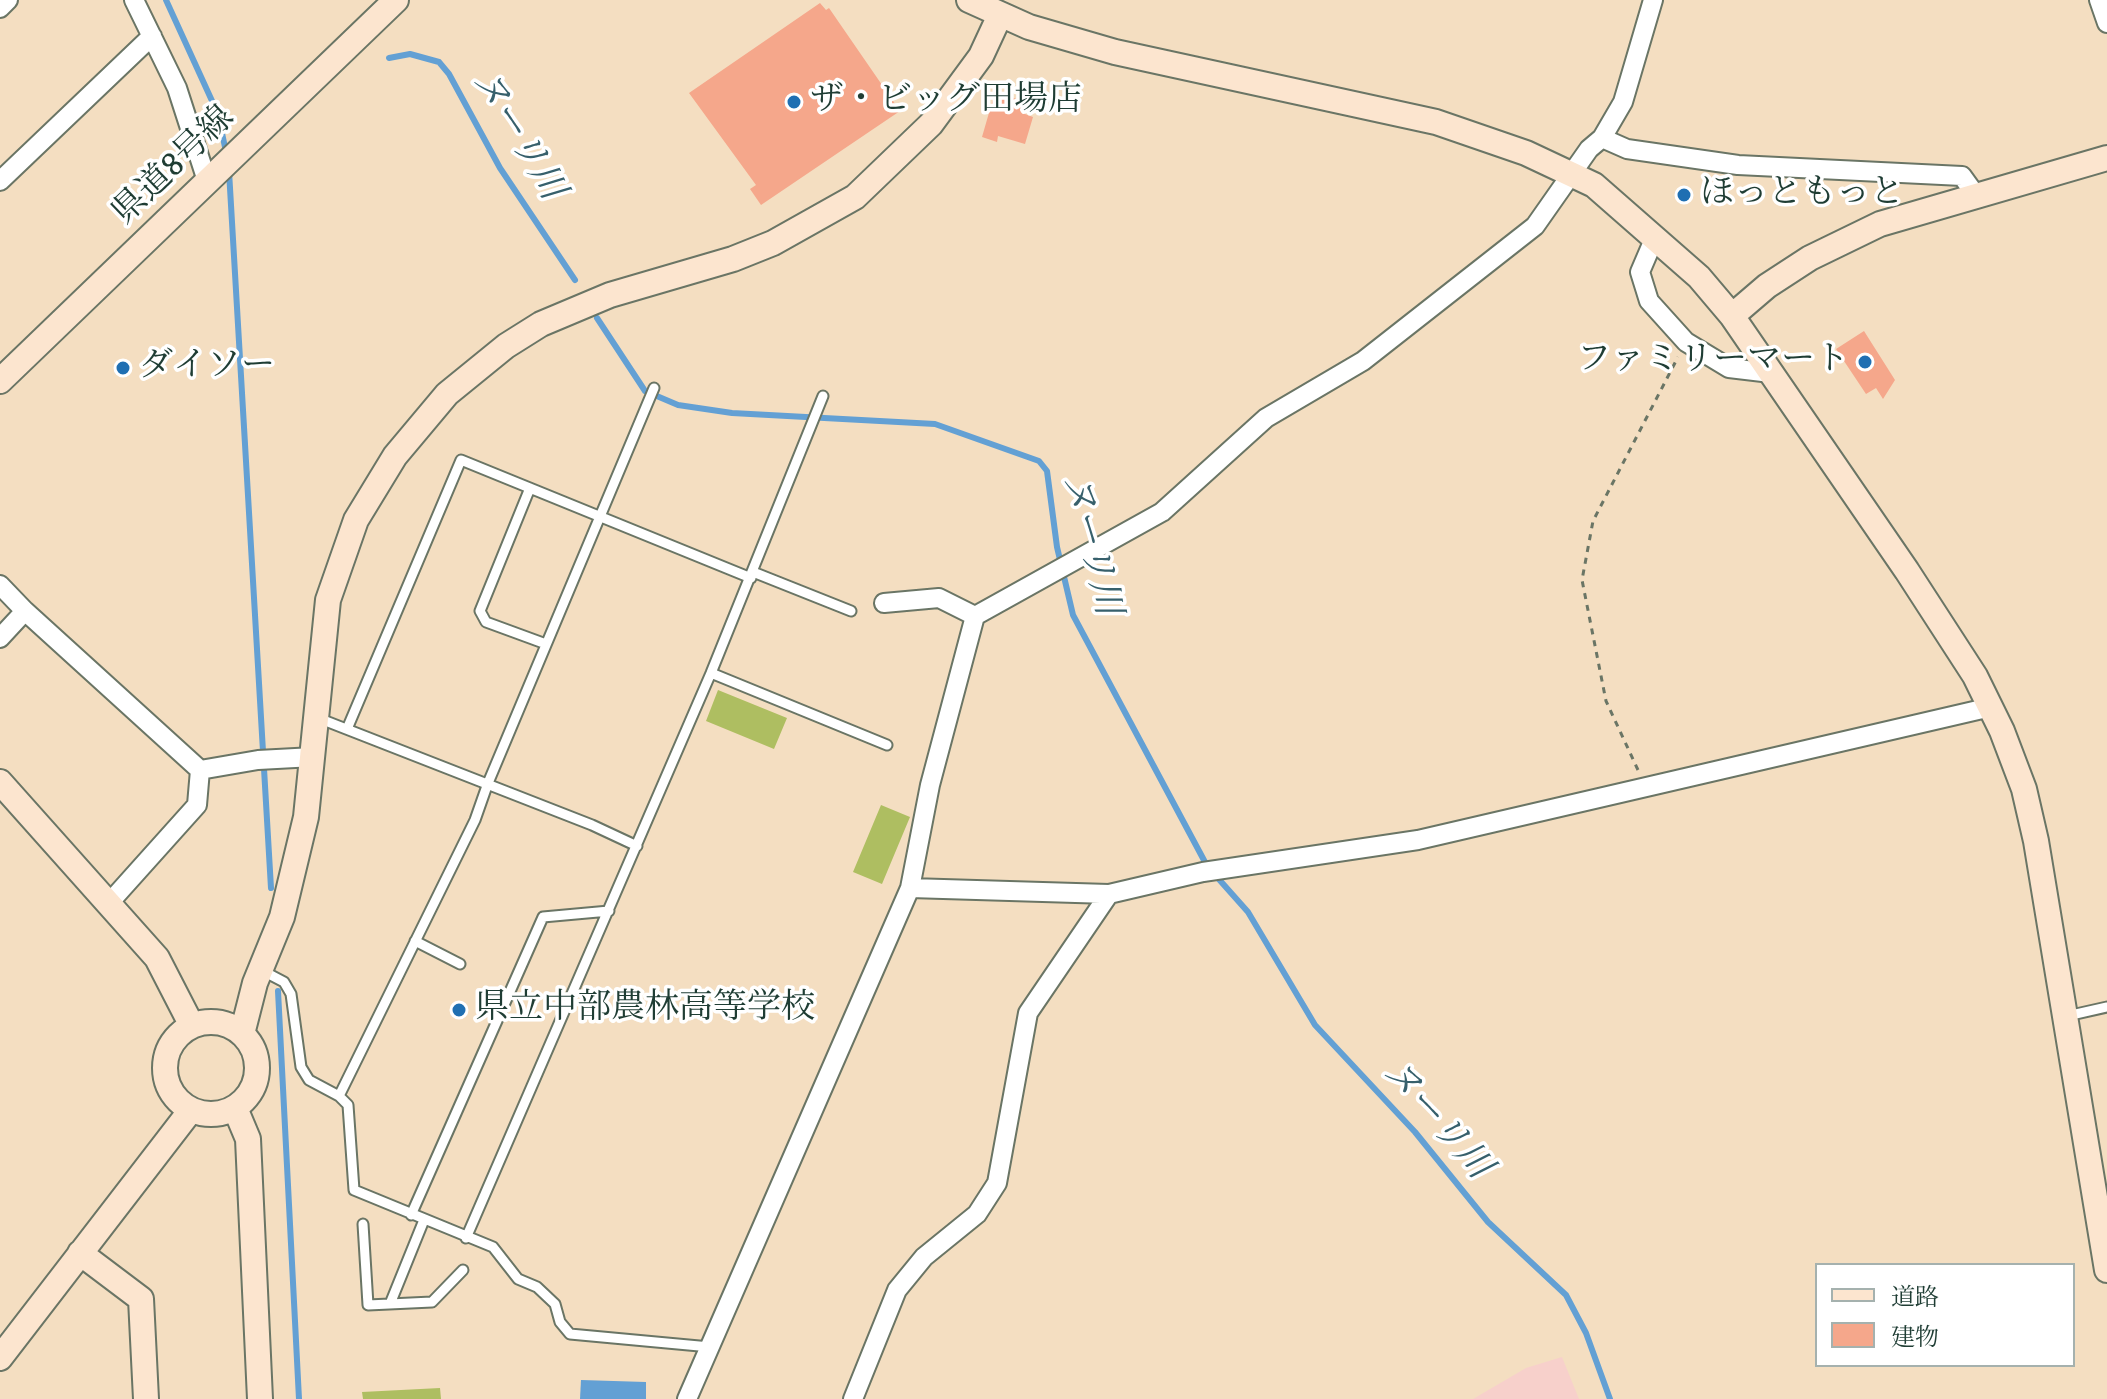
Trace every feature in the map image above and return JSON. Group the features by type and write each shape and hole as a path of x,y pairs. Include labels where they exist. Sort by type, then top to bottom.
{"street":[{"path":"0,8 8,0"},
{"path":"134,0 177,88 210,182"},
{"name":"県道8号線","path":"5,368 210,182 396,0"},
{"path":"969,0 1057,37 1436,122 1572,173 1602,191 1699,277 1732,316 1915,582 1991,707 2024,789 2093,1161 2107,1270"},
{"path":"687,1399 910,888 930,785 975,616 1162,512 1266,418 1363,361 1535,226 1572,173 1602,138 1623,102 1653,0"},
{"path":"2099,0 2107,23"},
{"path":"242,1034 260,970 282,917 295,867 314,757 322,637 340,557 373,488 413,433 447,394 496,353 541,324 610,295 760,249 801,230 855,197 931,124 981,56 1000,15"},
{"path":"0,181 152,36"},
{"path":"1602,138 1627,149 1738,165 1962,176 1975,194"},
{"path":"1732,316 1767,286 1824,251 1880,224 2107,158"},
{"path":"1655,237 1640,272 1649,301 1686,342 1729,368 1771,373"},
{"path":"0,585 200,770"},
{"path":"884,603 939,598 975,616"},
{"path":"0,638 25,611"},
{"path":"910,888 1109,894 1203,872 1418,840 1645,784 1991,707"},
{"path":"200,770 258,760 314,757"},
{"path":"110,902 197,805 200,770"},
{"path":"3,792 110,902 157,958 192,1026"},
{"path":"853,1399 897,1290 924,1257 977,1214 997,1183 1028,1013 1109,894"},
{"path":"218,1023 242,1034 251,1045 257,1073 253,1087 235,1108 221,1113 191,1110 170,1090 166,1061 179,1035 192,1026 218,1023"},
{"path":"235,1108 248,1139 260,1399"},
{"path":"0,1358 191,1110"},
{"path":"80,1253 141,1299 146,1389 129,1399"}],"lane":[{"path":"339,1096 475,820 654,388"},
{"path":"466,1238 711,673 823,396"},
{"path":"347,729 461,460 600,517 851,611"},
{"path":"530,488 480,611 486,622 546,644"},
{"path":"711,673 887,745"},
{"path":"316,717 488,783 637,846"},
{"path":"411,1215 543,917 609,911"},
{"path":"415,941 460,964"},
{"path":"260,970 284,982 291,994 301,1067 309,1080 339,1096 348,1105 354,1190 493,1247 518,1279 537,1287 555,1304 560,1322 570,1334 710,1347"},
{"path":"2065,1016 2107,1007"},
{"path":"390,1304 424,1220"},
{"path":"363,1224 368,1305 432,1302 463,1270"}],"path":[{"path":"1645,784 1606,701 1582,580 1593,521 1686,342"}],"shaded area":[{"path":"1562,1357 1579,1399 1473,1399 1526,1368"}],"green space":[{"path":"718,690 787,718 774,749 706,721"},
{"path":"881,805 910,817 882,884 853,872"},
{"path":"440,1388 441,1399 363,1399 362,1392"}],"water":[{"path":"581,1380 646,1382 646,1399 580,1399"}],"building":[{"name":"ザ・ビッグ田場店","path":"820,3 826,10 829,8 900,111 761,205 750,189 756,185 689,93"},
{"path":"995,92 1029,103 1025,114 1033,117 1025,144 998,136 997,142 982,137"},
{"name":"ファミリーマート","path":"1864,331 1895,380 1883,399 1876,388 1866,394 1836,349"}],"waterway":[{"name":"ヌーリ川","path":"166,0 218,114 226,152"},
{"name":"ヌーリ川","path":"389,58 410,54 439,62 449,74 500,168 575,280"},
{"path":"229,171 271,888"},
{"name":"ヌーリ川","path":"597,318 645,391 678,405 732,413 935,424 1039,461 1047,471 1057,547 1073,615 1206,864"},
{"name":"ヌーリ川","path":"1216,876 1248,912 1315,1025 1415,1132 1488,1222 1566,1295 1586,1333 1610,1399"},
{"path":"278,991 299,1399"}],"place":[{"name":"ザ・ビッグ田場店","path":"794,102"},
{"name":"ほっともっと","path":"1684,195"},
{"name":"ファミリーマート","path":"1865,362"},
{"name":"ダイソー","path":"123,368"},
{"name":"県立中部農林高等学校","path":"459,1010"}]}
